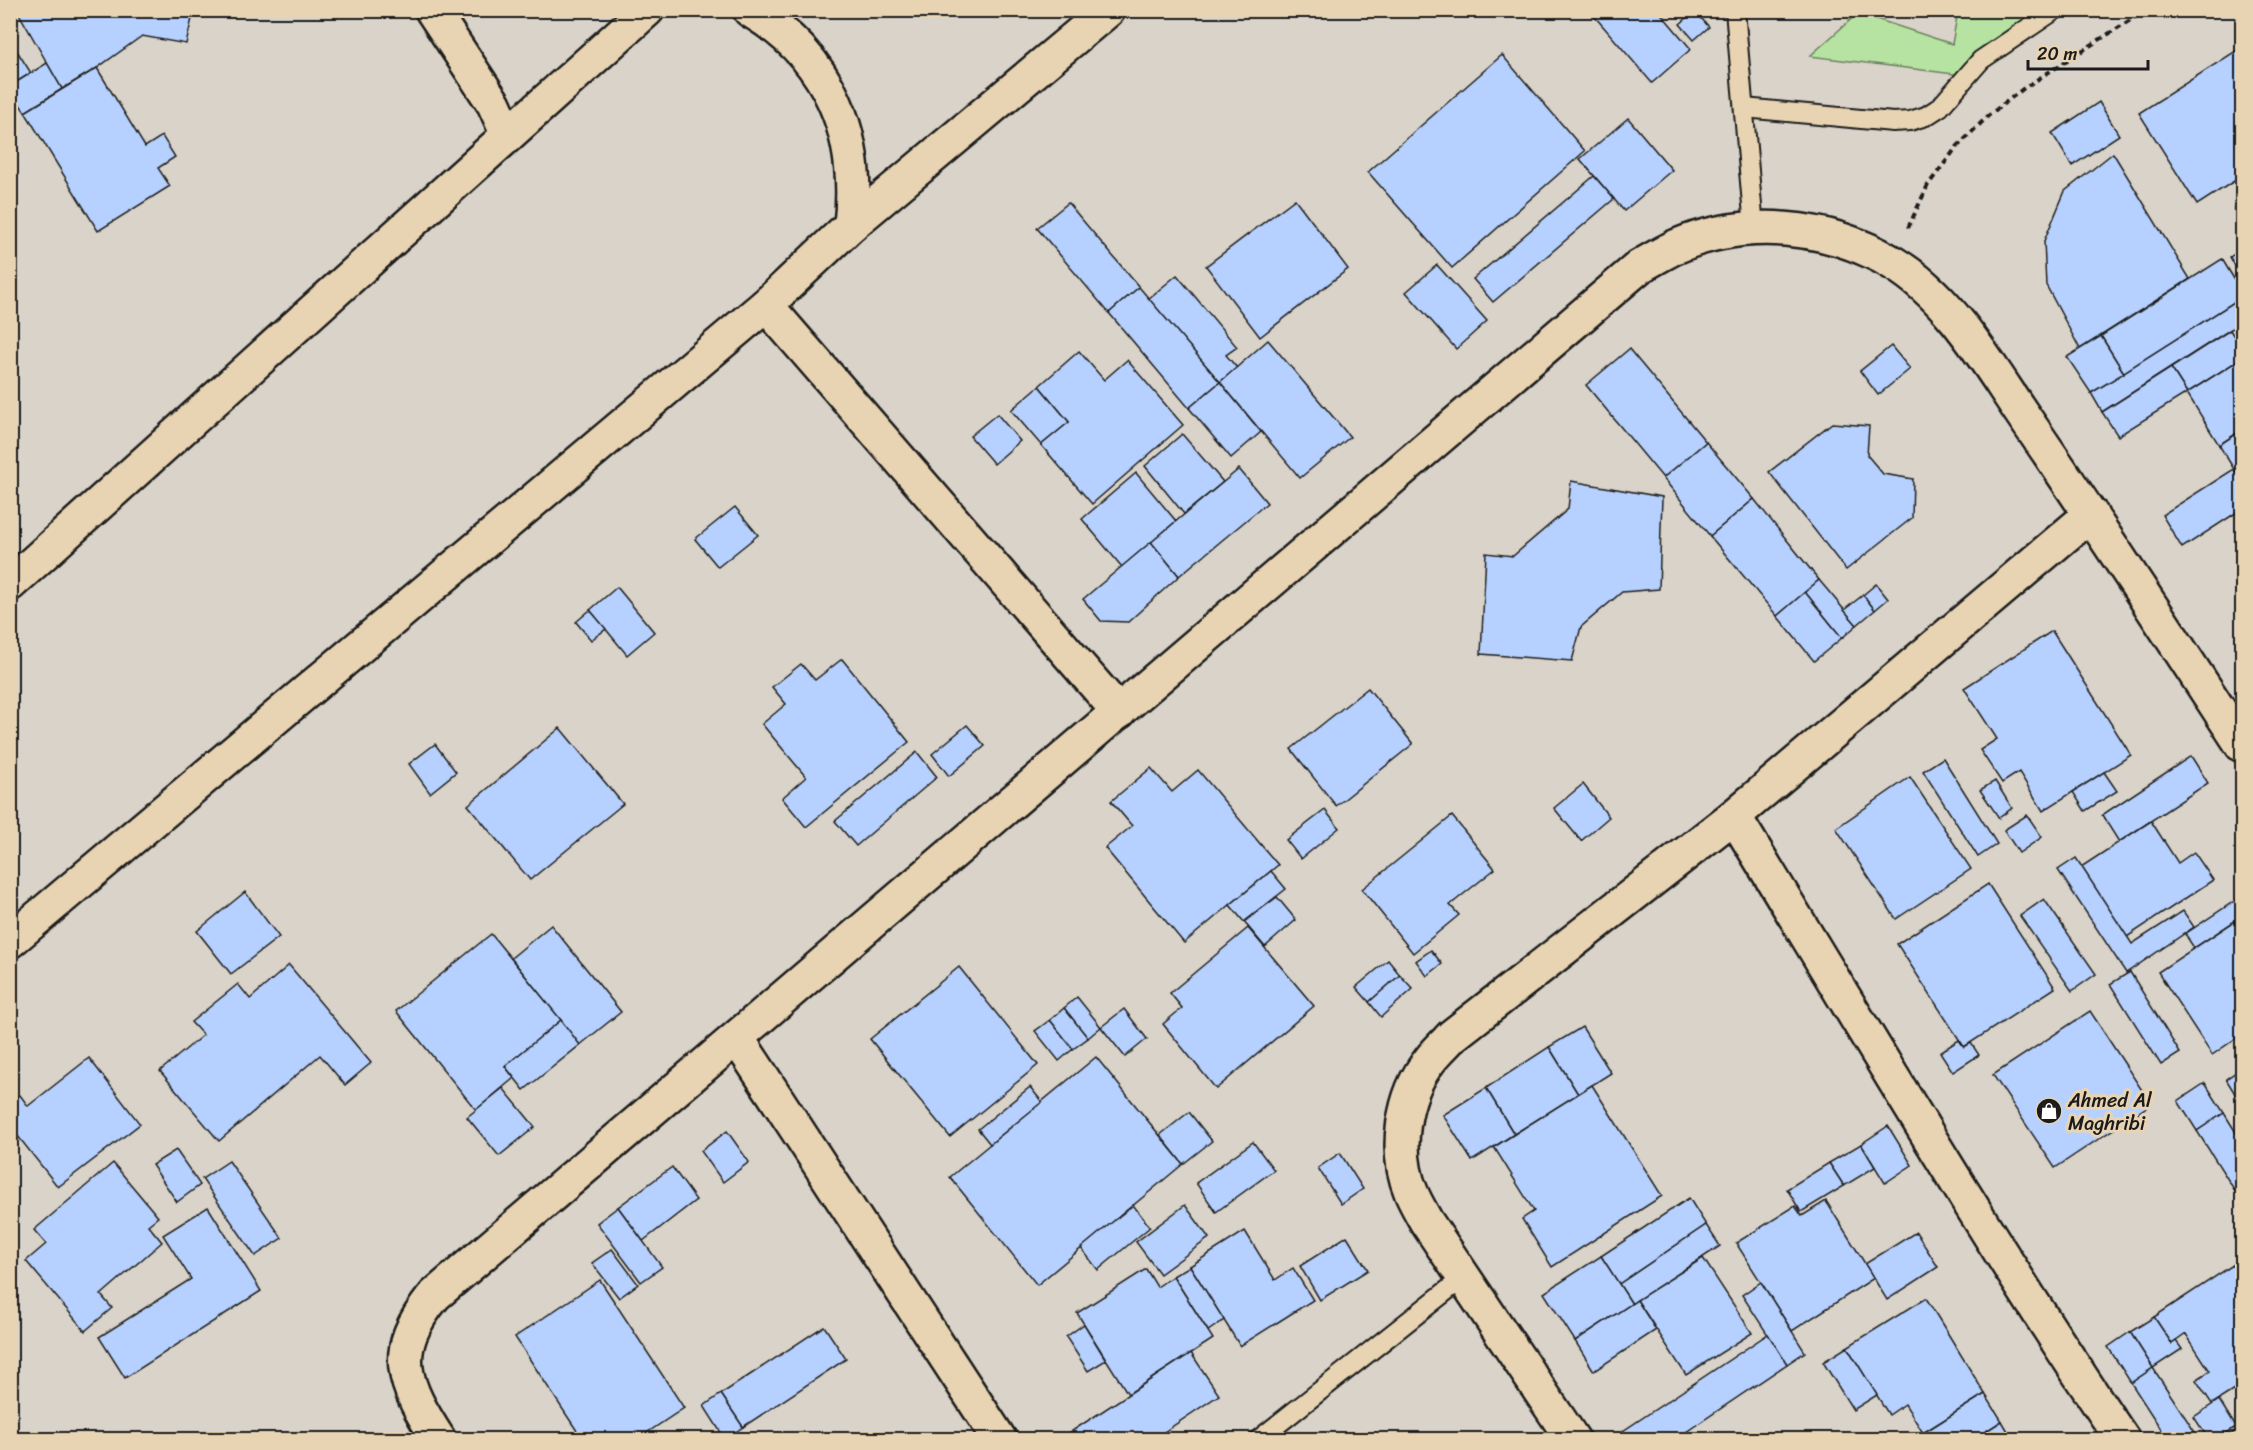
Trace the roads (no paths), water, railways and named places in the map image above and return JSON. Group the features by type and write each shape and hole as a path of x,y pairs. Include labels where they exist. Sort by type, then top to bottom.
{"street":[{"path":"432,10 485,90 516,128"},
{"path":"10,584 647,10"},
{"path":"750,10 793,42 823,80 837,107 847,135 853,165 854,195 851,225"},
{"path":"10,941 766,305 851,225 1108,10"},
{"path":"440,1440 419,1409 409,1386 405,1362 409,1337 419,1314 435,1295 1639,267 1675,247 1714,234 1754,228 1803,230 1849,242 1893,263 1931,292 1963,329 2091,514 2242,746"},
{"path":"766,305 1119,712"},
{"path":"1573,1440 1426,1221 1411,1191 1403,1158 1404,1124 1412,1091 1429,1061 1452,1036 1734,816 2091,514"},
{"path":"1734,816 1980,1218 2073,1367 2122,1440"},
{"path":"738,1038 1000,1440"}],"lane":[{"path":"1735,10 1754,228"},
{"path":"1744,108 1893,122 1910,121 1926,116 1940,107 1981,60 2055,10"},
{"path":"1258,1440 1464,1277"}],"place":[{"name":"Ahmed Al Maghribi","path":"2049,1111"}]}
